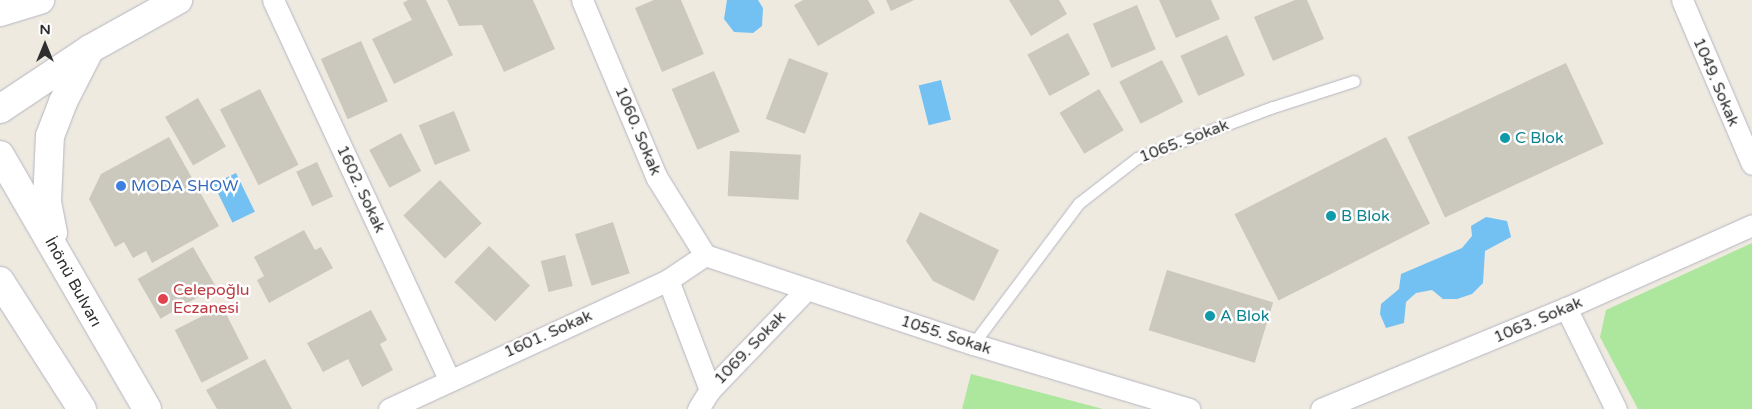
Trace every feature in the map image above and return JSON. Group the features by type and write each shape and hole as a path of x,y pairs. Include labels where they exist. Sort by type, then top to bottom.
{"main road":[{"path":"0,4 32,0"},
{"path":"0,12 40,0"},
{"path":"0,109 90,49 178,0"},
{"path":"56,250 47,201 50,136 63,102 90,49"},
{"name":"İnönü Bulvarı","path":"0,155 147,409"},
{"path":"0,281 82,409"}],"street":[{"name":"1602. Sokak","path":"273,0 449,379"},
{"name":"1060. Sokak","path":"582,0 657,178 706,255"},
{"name":"1049. Sokak","path":"1682,0 1752,164"},
{"name":"1063. Sokak","path":"1321,409 1566,308 1752,225"},
{"name":"1601. Sokak","path":"389,409 449,379 668,280 706,255"},
{"name":"1055. Sokak","path":"706,255 806,290 973,344 1189,409"},
{"path":"668,280 710,390"},
{"name":"1069. Sokak","path":"698,409 710,390 806,290"},
{"path":"1566,308 1616,409"}],"lane":[{"name":"1065. Sokak","path":"973,344 1079,202 1137,158 1272,107 1354,81"}],"green space":[{"path":"1752,243 1752,409 1638,409 1600,337 1606,310"},
{"path":"971,374 1103,409 962,409"}],"water":[{"path":"727,0 758,0 763,8 762,26 753,33 734,32 724,19"},
{"path":"941,80 951,120 929,125 919,86"},
{"path":"236,173 255,212 232,223 214,184"},
{"path":"1486,217 1507,221 1511,237 1485,251 1483,283 1472,294 1457,299 1443,299 1432,290 1416,293 1406,302 1404,323 1386,328 1380,314 1381,304 1399,289 1401,274 1462,248 1472,236 1471,226"}],"building":[{"path":"408,0 426,0 453,55 394,84 372,39 412,20 403,3"},
{"path":"447,0 533,0 555,49 504,72 482,25 459,26"},
{"path":"654,0 681,0 704,54 662,72 635,8"},
{"path":"803,0 868,0 875,13 818,46 794,5"},
{"path":"886,0 914,0 891,11"},
{"path":"1009,0 1059,0 1067,14 1031,36"},
{"path":"1159,0 1211,0 1220,19 1176,38"},
{"path":"1295,0 1307,0 1324,39 1273,61 1254,17"},
{"path":"1137,5 1156,49 1112,68 1093,24"},
{"path":"1068,33 1090,74 1049,96 1027,55"},
{"path":"1227,35 1245,75 1198,96 1180,56"},
{"path":"361,41 388,101 348,119 321,59"},
{"path":"789,58 828,73 805,134 766,119"},
{"path":"1162,60 1183,102 1141,124 1119,82"},
{"name":"C Blok","path":"1566,63 1604,144 1445,218 1407,137"},
{"path":"714,71 740,132 697,150 672,89"},
{"path":"260,89 299,165 258,185 220,109"},
{"path":"1099,89 1124,130 1084,154 1060,113"},
{"path":"198,98 226,146 193,165 165,117"},
{"path":"454,111 470,151 435,165 419,125"},
{"path":"401,133 421,171 389,188 369,150"},
{"path":"169,137 219,226 152,263 146,251 133,258 124,242 115,247 89,199 101,174"},
{"name":"B Blok","path":"1386,137 1430,223 1279,301 1235,214"},
{"path":"730,151 801,155 799,200 728,196"},
{"path":"317,162 333,196 312,206 296,172"},
{"path":"440,180 482,223 445,259 403,215"},
{"path":"920,212 999,250 974,301 933,281 906,241"},
{"path":"613,222 630,273 592,286 575,234"},
{"path":"304,230 315,250 321,247 333,268 269,303 257,280 264,276 254,257"},
{"path":"489,246 530,286 495,322 454,282"},
{"path":"193,247 216,287 161,319 138,279"},
{"path":"565,255 573,286 548,292 541,261"},
{"name":"A Blok","path":"1167,270 1273,302 1255,363 1149,330"},
{"path":"222,306 249,359 202,383 175,330"},
{"path":"371,310 387,340 380,344 393,370 362,387 348,359 323,372 307,343"},
{"path":"265,359 292,409 217,409 206,390"}],"place":[{"name":"C Blok","path":"1505,138"},
{"name":"MODA SHOW","path":"121,186"},
{"name":"B Blok","path":"1331,216"},
{"name":"Celepoğlu Eczanesi","path":"163,299"},
{"name":"A Blok","path":"1210,316"}]}
